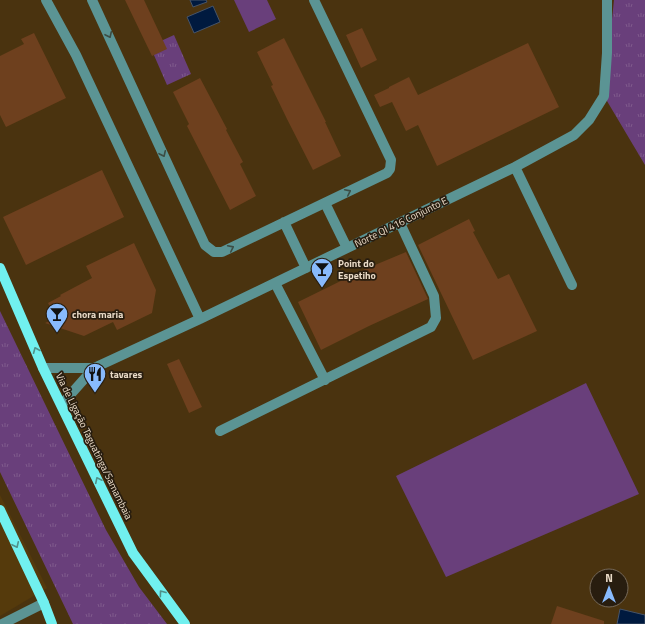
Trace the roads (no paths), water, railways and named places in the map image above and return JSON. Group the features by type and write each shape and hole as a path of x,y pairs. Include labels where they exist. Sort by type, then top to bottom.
{"main road":[{"name":"Via de Ligação Taguatinga/Samambaia","path":"0,268 43,368 62,404 133,553 185,624"},
{"path":"0,510 44,603 52,624"}],"street":[{"path":"46,0 76,55 200,319"},
{"path":"92,0 205,245 214,252 222,252 387,173 390,169 391,160 314,0"},
{"name":"Norte QI 416 Conjunto E","path":"62,404 94,368 400,223 515,167 574,135 589,120 604,96 607,0"},
{"path":"515,167 572,286"},
{"path":"325,203 347,248"},
{"path":"284,222 306,268"},
{"path":"220,431 431,327 436,318 434,296 400,223"},
{"path":"275,282 325,380"},
{"name":"Norte QI 416 Conjunto E","path":"43,368 94,368"},
{"path":"2,624 44,603"}],"water":[{"path":"190,0 206,0 207,2 193,7"},
{"path":"213,6 220,22 194,33 187,17"},
{"path":"620,609 645,615 645,624 617,624"}],"place":[{"name":"Point do Espetiho","path":"322,288"},
{"name":"chora maria","path":"57,334"},
{"name":"tavares","path":"95,394"}]}
